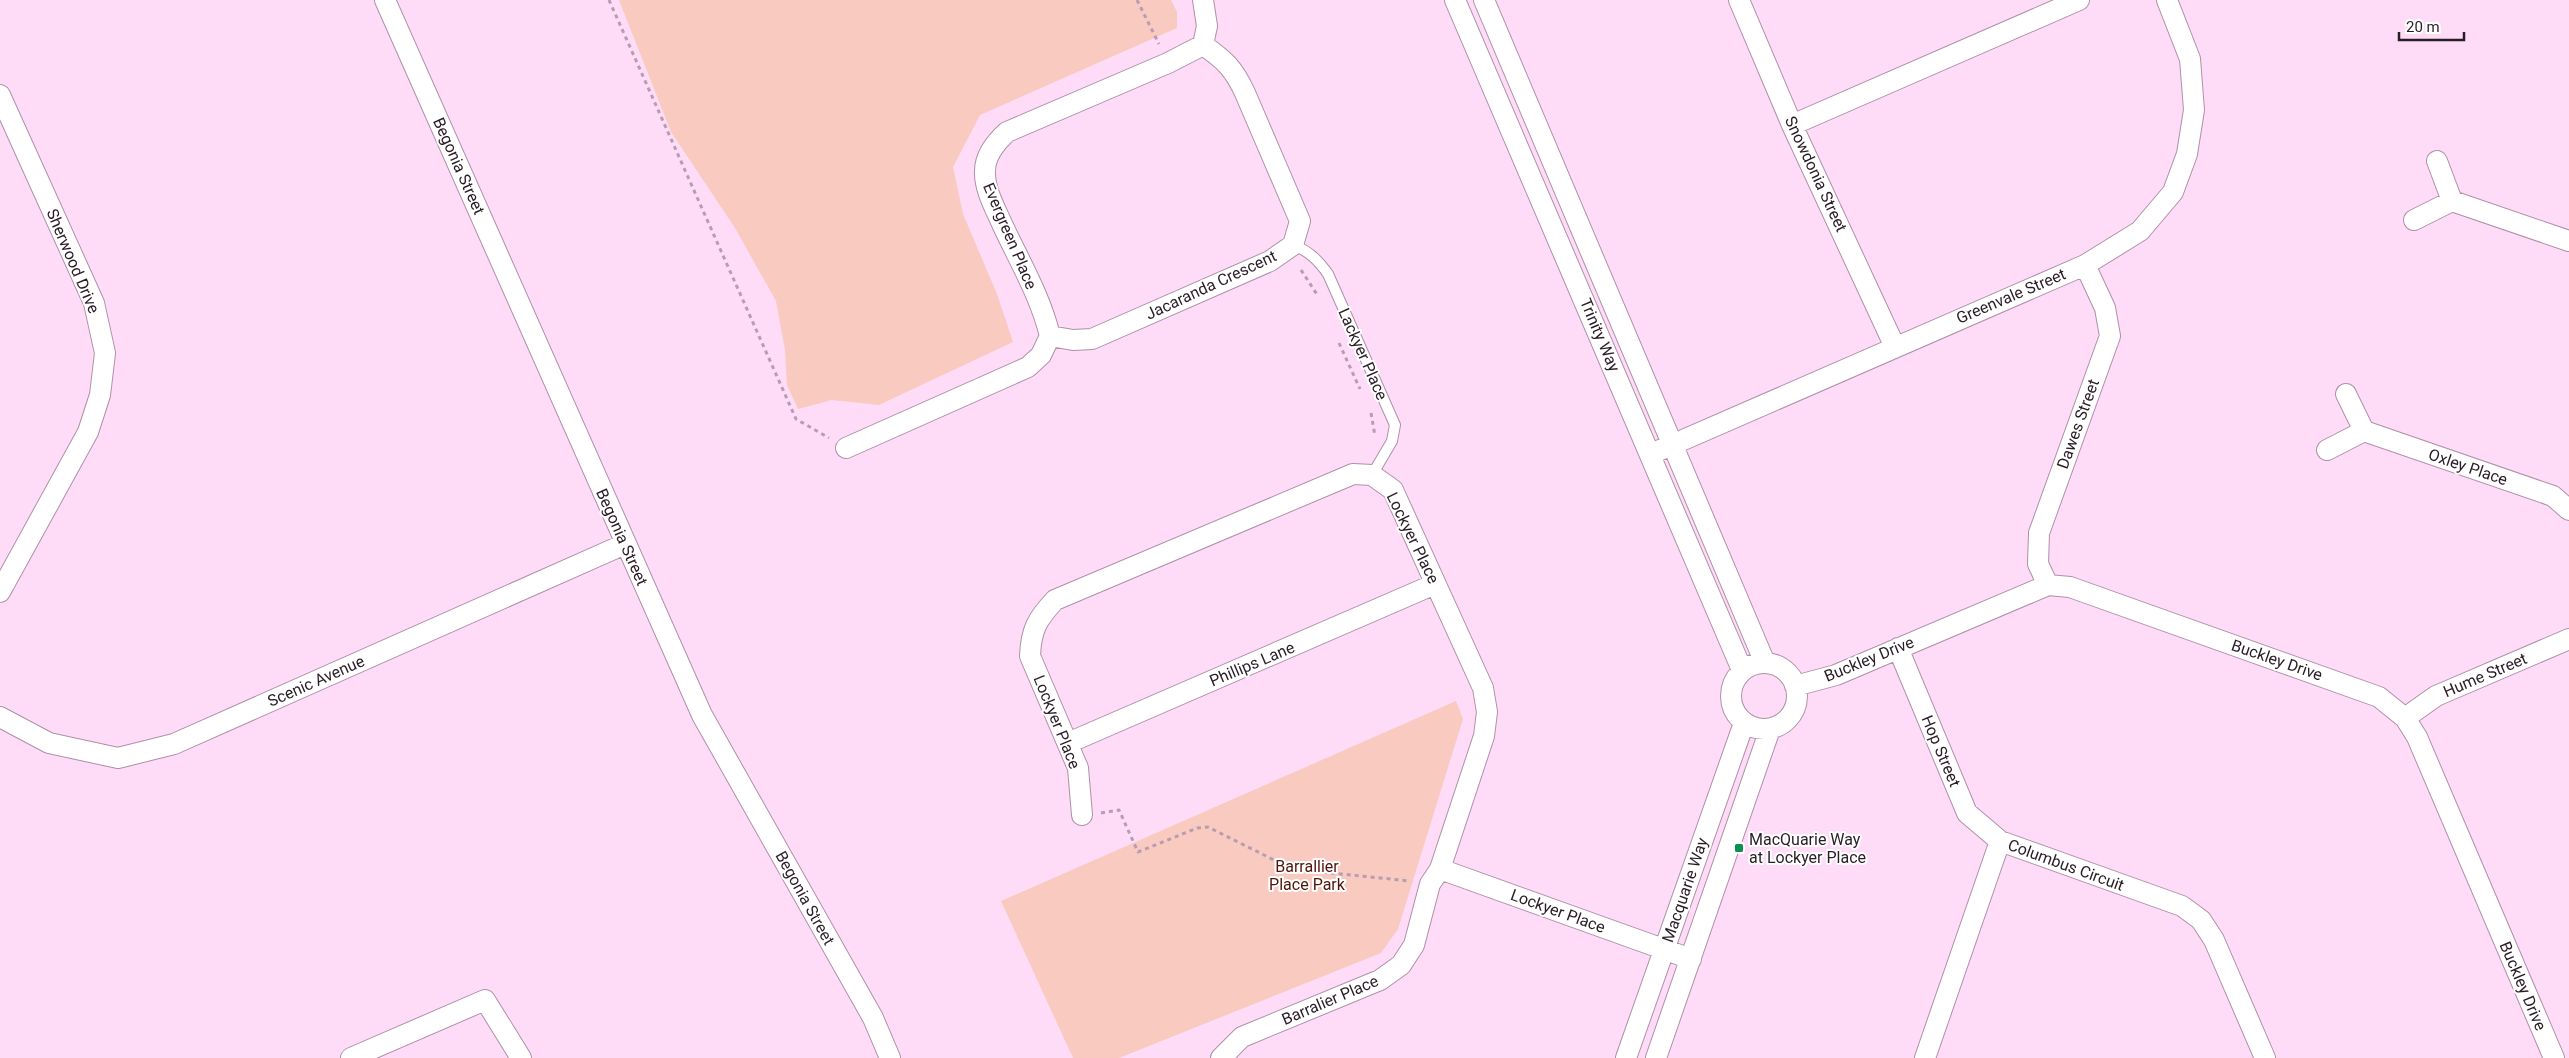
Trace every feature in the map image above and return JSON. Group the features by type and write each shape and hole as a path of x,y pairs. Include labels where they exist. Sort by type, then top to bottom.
{"street":[{"name":"Begonia Street","path":"385,0 702,714 873,1018 890,1058"},
{"path":"1203,0 1207,26 1203,45"},
{"name":"Trinity Way","path":"1455,0 1742,670"},
{"name":"Trinity Way","path":"1484,0 1675,446 1765,663"},
{"name":"Snowdonia Street","path":"1739,0 1792,125 1895,347"},
{"path":"1792,125 2079,0"},
{"name":"Greenvale Street","path":"1651,454 1675,446 1895,347 2085,265 2140,231 2174,192 2187,154 2194,110 2190,59 2170,1"},
{"name":"Evergreen Place","path":"1050,336 1046,318 987,185 984,170 993,145 1007,132 1168,63 1203,45"},
{"name":"Jacaranda Crescent","path":"1050,336 1074,340 1092,339 1270,261 1293,245 1300,221 1245,93 1236,75 1224,59 1203,45"},
{"name":"Sherwood Drive","path":"0,95 94,303 105,353 100,395 88,432 0,592"},
{"path":"2437,161 2452,201"},
{"path":"2414,220 2452,201 2569,241"},
{"name":"Dawes Street","path":"2048,586 2038,564 2039,533 2110,336 2106,308 2085,265"},
{"path":"846,448 1028,367 1041,356 1050,336"},
{"path":"2327,450 2364,431 2346,394"},
{"name":"Oxley Place","path":"2364,431 2553,496 2569,510"},
{"name":"Lockyer Place","path":"1082,815 1078,768 1030,656 1031,638 1039,617 1055,600 1353,474 1372,475 1392,490 1483,688 1487,712 1484,736 1435,876 1691,959"},
{"name":"Scenic Avenue","path":"0,717 49,743 118,758 174,744 626,544"},
{"name":"Phillips Lane","path":"1068,743 1435,584"},
{"name":"Buckley Drive","path":"1795,686 1836,675 2048,586 2070,587 2379,697 2405,718 2417,737 2554,1058"},
{"name":"Hume Street","path":"2405,718 2436,696 2569,639"},
{"name":"Hop Street","path":"1898,648 1967,813 2000,841"},
{"path":"1765,663 1775,665 1784,670 1795,686 1796,705 1792,714 1779,726 1770,729 1756,729 1744,723 1734,712 1730,697 1733,682 1742,670 1753,664 1765,663"},
{"name":"Macquarie Way","path":"1626,1058 1744,723"},
{"name":"Macquarie Way","path":"1656,1058 1770,729"},
{"name":"Columbus Circuit","path":"1925,1058 2000,841 2182,906 2201,920 2214,940 2265,1058"},
{"name":"Barralier Place","path":"1221,1058 1242,1037 1380,980 1401,965 1414,945 1435,876"},
{"path":"351,1058 485,1000 521,1058"}],"lane":[{"name":"Lackyer Place","path":"1293,245 1316,259 1328,274 1395,425 1392,440 1372,475"}],"path":[{"path":"608,0 796,419 846,448"},
{"path":"1137,0 1168,63"},
{"path":"1293,245 1300,268 1321,300"},
{"path":"1336,335 1362,395"},
{"path":"1367,404 1376,434 1375,442"},
{"path":"1082,815 1119,810 1138,852 1197,828 1208,827 1292,869 1435,876"}],"green space":[{"path":"619,0 1171,0 1177,12 1177,28 980,115 953,167 963,214 997,294 1013,342 879,405 832,400 798,409 787,385 785,350 776,301 735,228 671,132"},
{"name":"Barrallier Place Park","path":"1456,701 1463,719 1398,929 1381,953 1119,1058 1073,1058 1001,901"}],"place":[{"name":"MacQuarie Way at Lockyer Place","path":"1739,848"}]}
